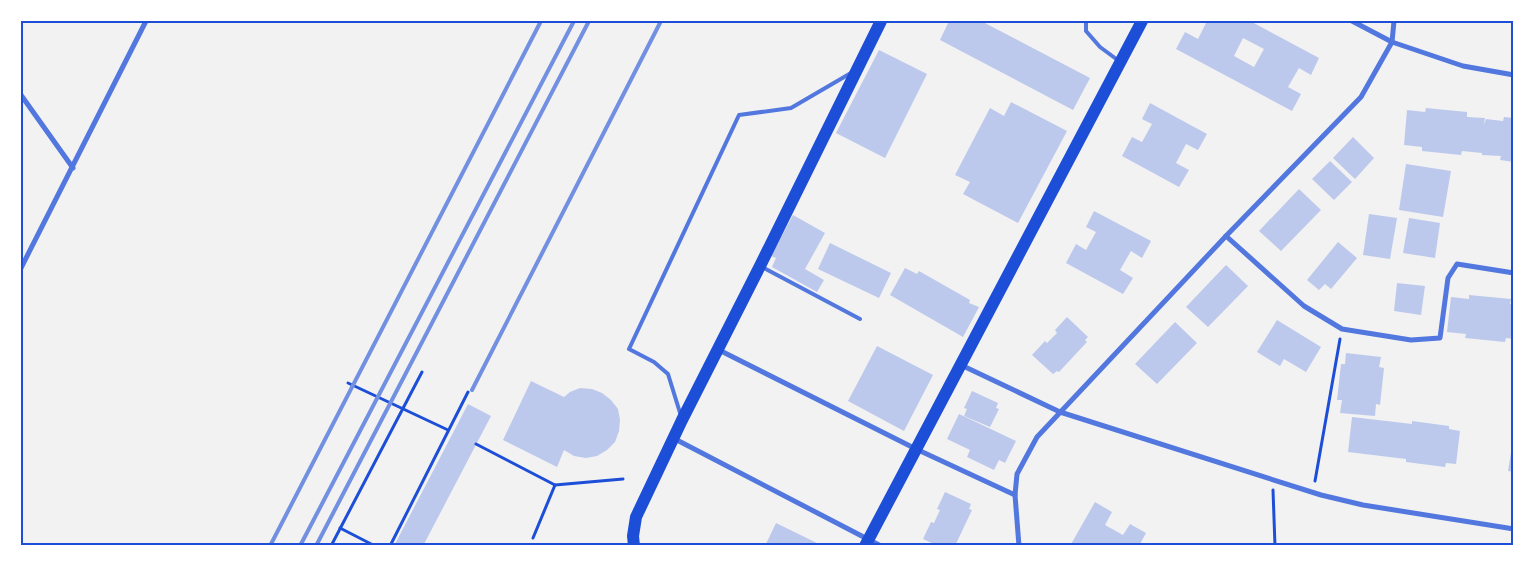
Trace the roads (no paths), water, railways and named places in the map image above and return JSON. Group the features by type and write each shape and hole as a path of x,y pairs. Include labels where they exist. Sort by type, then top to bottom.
{"main road":[{"path":"634,541 636,517 673,438 881,21"},
{"path":"867,542 1142,21"}],"street":[{"path":"21,268 146,21"},
{"path":"1352,21 1392,42 1463,66 1514,75"},
{"path":"1019,546 1015,495 1017,474 1037,437 1226,236 1362,97 1392,42 1394,21"},
{"path":"21,95 73,168"},
{"path":"1226,236 1304,306 1342,329 1411,340 1440,338 1448,278 1457,264 1514,273"},
{"path":"719,349 916,449 1015,495"},
{"path":"961,365 1060,412 1272,480 1364,505 1514,529"},
{"path":"673,438 867,542 881,546"}],"lane":[{"path":"1086,21 1086,31 1100,47 1121,62"},
{"path":"682,420 668,374 654,362 629,349 739,115 790,108 857,69"},
{"path":"760,266 860,319"}],"railway":[{"path":"270,546 541,21"},
{"path":"300,546 574,21"},
{"path":"316,546 589,21"},
{"path":"472,390 661,21"}]}
